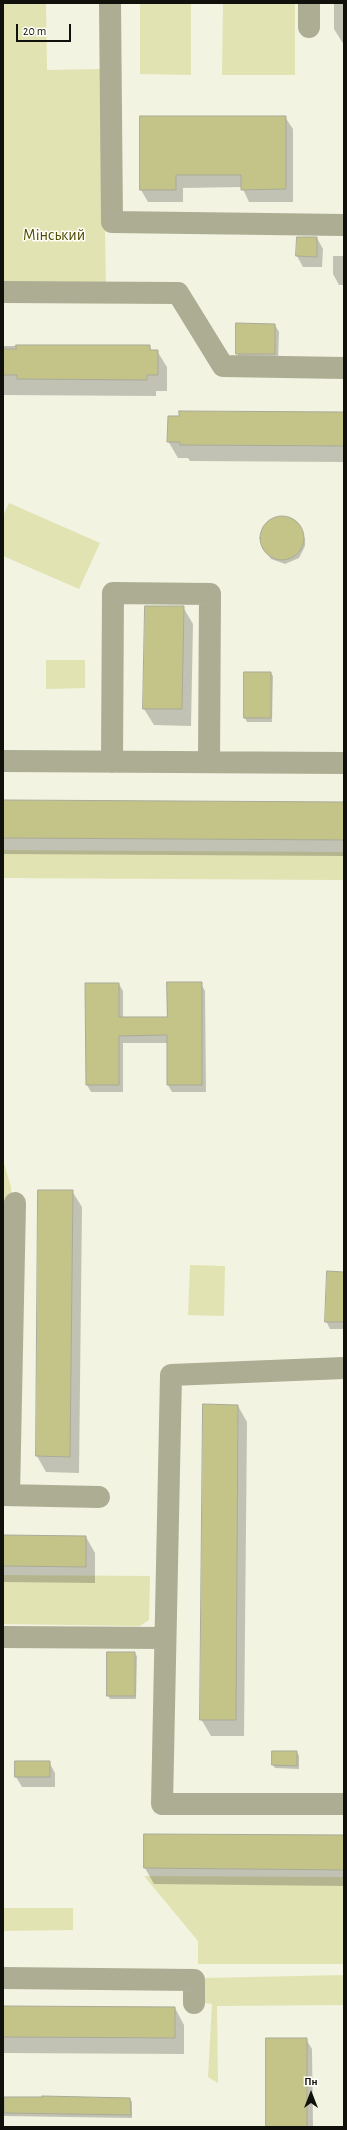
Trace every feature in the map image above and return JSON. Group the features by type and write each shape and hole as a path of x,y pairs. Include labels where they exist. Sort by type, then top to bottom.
{"lane":[{"path":"110,3 112,222 344,225"},
{"path":"309,3 309,27"},
{"path":"3,292 178,293 223,366 344,368"},
{"path":"112,762 113,593 210,594 209,762"},
{"path":"3,761 344,763"},
{"path":"15,1203 6,1495 99,1497"},
{"path":"344,1368 171,1375 162,1804 344,1804"},
{"path":"3,1637 165,1638"},
{"path":"3,1978 194,1980 194,2003"}],"green space":[{"name":"Мінський","path":"3,3 46,3 47,70 102,69 106,288 3,286"},
{"path":"140,3 191,3 191,75 140,74"},
{"path":"223,3 295,3 295,75 222,75"},
{"path":"9,503 100,543 79,589 3,556 3,516"},
{"path":"46,660 85,660 85,688 46,689"},
{"path":"3,850 344,852 344,880 3,878"},
{"path":"3,1160 11,1187 9,1269 3,1269"},
{"path":"190,1265 225,1266 224,1316 188,1315"},
{"path":"3,1575 150,1576 149,1620 140,1626 3,1624"},
{"path":"144,1876 344,1877 344,1964 198,1964 198,1941"},
{"path":"3,1908 73,1908 73,1930 3,1931"},
{"path":"344,1975 344,2005 217,2006 218,2083 208,2077 212,2004 205,2003 205,1978"}],"building":[{"path":"140,116 286,116 286,189 241,190 241,175 176,175 176,190 140,190"},
{"path":"297,237 317,237 317,257 296,256"},
{"path":"236,323 275,324 275,354 236,354"},
{"path":"16,345 150,345 150,350 158,350 158,375 147,375 147,380 17,379 17,375 3,375 3,349 16,349"},
{"path":"179,411 344,412 344,446 180,445 180,442 167,442 168,416 179,416"},
{"path":"278,516 286,516 291,517 298,522 303,529 303,547 298,554 291,559 278,560 270,557 263,550 260,542 260,534 263,526 270,519"},
{"path":"145,606 184,606 182,709 143,709"},
{"path":"244,672 271,672 271,718 244,718"},
{"path":"3,800 344,802 344,840 3,838"},
{"path":"167,982 202,982 202,1085 167,1085 167,1035 119,1036 119,1085 86,1085 85,983 119,983 119,1017 167,1017"},
{"path":"38,1190 73,1190 70,1457 36,1456"},
{"path":"327,1271 344,1272 344,1322 325,1322"},
{"path":"203,1404 238,1405 236,1720 200,1720"},
{"path":"3,1535 86,1536 86,1567 3,1566"},
{"path":"107,1652 135,1652 135,1696 107,1696"},
{"path":"272,1751 297,1751 297,1766 272,1765"},
{"path":"15,1761 50,1761 50,1777 15,1777"},
{"path":"144,1834 344,1835 344,1870 144,1868"},
{"path":"3,2006 175,2007 175,2038 3,2037"},
{"path":"266,2038 307,2038 307,2127 266,2127"},
{"path":"42,2096 130,2098 131,2115 4,2113 4,2097"}]}
